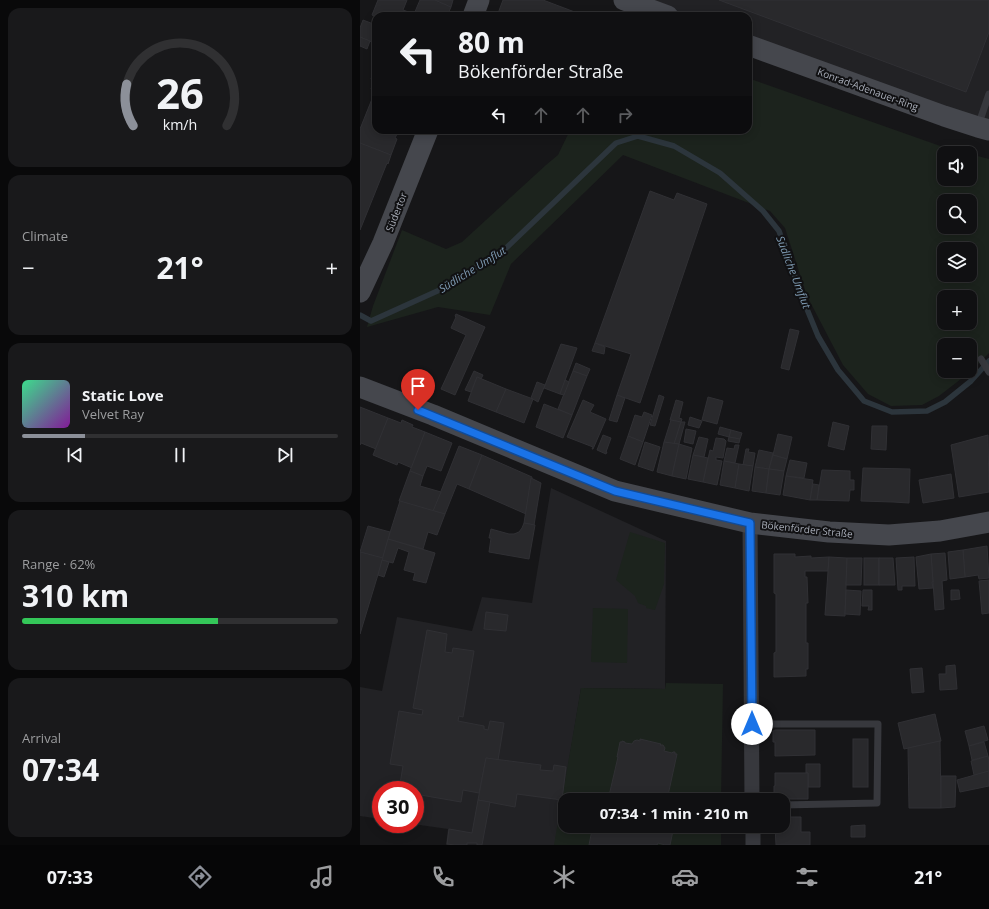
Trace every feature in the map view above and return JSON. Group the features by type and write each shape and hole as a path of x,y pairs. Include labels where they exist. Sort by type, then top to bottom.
{"street":[{"path":"474,12 479,0"},
{"path":"624,0 657,12"},
{"name":"Konrad-Adenauer-Ring","path":"752,46 944,116 983,128"},
{"name":"Südertor","path":"360,292 383,243 426,134"},
{"name":"Bökenförder Straße","path":"360,387 433,415 615,491 750,523 829,532 889,535 940,531 989,522"},
{"path":"750,523 752,793"},
{"path":"753,833 753,845"}],"lane":[{"path":"983,128 989,94"},
{"path":"981,359 988,370"},
{"path":"752,724 878,724 877,803 790,805"}],"shaded area":[{"path":"624,0 989,0 989,130 752,46 752,12 657,12"},
{"path":"752,79 940,146 937,146 937,186 977,186 977,156 989,159 989,353 977,365 977,338 937,338 937,378 962,378 939,396 922,405 891,406 868,394 843,365 807,296 785,228 770,211 623,155 511,264 490,315 438,307 367,327 373,306 402,230 446,249 462,242 558,155 568,134 752,134"},
{"path":"551,488 666,541 665,689 581,688 564,793 558,793 558,827 555,845 446,845 448,829 424,826 424,781 372,781 372,818 360,816 360,687 382,691 397,617 472,631 482,597 532,603"},
{"path":"630,532 665,543 664,584 655,610 646,608 646,606 638,603 635,596 616,580"},
{"path":"593,608 628,609 627,663 591,662"},
{"path":"666,683 723,684 721,793 563,793 581,688 665,689"},
{"path":"558,822 558,833 721,833 721,845 554,845"}],"building":[{"path":"378,0 407,0 403,10 408,12 373,12"},
{"path":"420,0 435,0 451,7 449,12 415,12"},
{"path":"435,0 453,0 451,7"},
{"path":"503,0 543,0 575,12 498,12"},
{"path":"719,0 989,0 989,32 966,92"},
{"path":"363,20 372,23 372,42 360,37 360,28"},
{"path":"360,37 370,41 367,49 360,46"},
{"path":"372,99 372,134 397,134 395,138 397,139 391,155 360,143 360,129"},
{"path":"360,143 391,155 360,230"},
{"path":"650,191 674,200 677,193 707,204 640,403 617,395 631,354 595,343"},
{"path":"456,314 485,327 455,395 441,389 466,335 451,328"},
{"path":"790,329 799,331 789,370 781,368"},
{"path":"595,343 605,347 604,354 592,351"},
{"path":"561,344 577,348 560,394 544,388"},
{"path":"576,363 590,369 587,376 573,371"},
{"path":"474,371 483,375 481,379 477,377 471,392 465,390"},
{"path":"573,371 587,376 572,415 558,409"},
{"path":"477,377 506,389 496,412 468,401"},
{"path":"565,380 569,382 564,395 560,394"},
{"path":"537,382 545,385 538,402 531,398"},
{"path":"506,389 533,399 524,423 496,412"},
{"path":"617,395 625,398 617,422 609,420"},
{"path":"659,395 664,397 655,426 650,425"},
{"path":"708,397 723,401 717,424 702,420"},
{"path":"583,400 594,405 590,412 606,419 593,449 593,447 567,437"},
{"path":"676,400 683,402 679,418 682,419 681,422 670,420"},
{"path":"544,404 572,415 563,438 536,427"},
{"path":"360,407 388,418 376,449 361,443 360,445"},
{"path":"644,412 652,415 643,442 628,436 635,415 642,417"},
{"path":"690,417 702,421 699,428 688,425"},
{"path":"388,418 401,423 402,420 413,425 412,427 425,432 412,468 398,462 397,465 373,455"},
{"path":"671,420 681,422 674,444 664,442"},
{"path":"681,422 685,422 679,444 674,444"},
{"path":"833,422 849,426 844,450 828,446"},
{"path":"872,426 887,426 886,450 871,449"},
{"path":"720,427 731,430 729,437 718,434"},
{"path":"686,429 696,431 693,444 684,442"},
{"path":"731,430 742,433 740,439 729,437"},
{"path":"425,432 452,443 441,471 427,466 423,476 410,471"},
{"path":"778,434 792,437 787,459 773,455"},
{"path":"603,435 611,438 606,454 597,450"},
{"path":"988,435 989,492 959,497 951,445"},
{"path":"628,436 643,442 635,465 620,459"},
{"path":"699,437 708,439 704,457 693,455"},
{"path":"729,437 740,439 739,443 728,441"},
{"path":"716,438 724,439 726,441 723,458 716,457 716,460 722,461 717,485 703,482 710,450 713,451"},
{"path":"645,442 660,447 653,471 638,466"},
{"path":"664,442 679,444 672,476 657,472"},
{"path":"679,444 692,448 686,479 672,476"},
{"path":"735,445 739,445 735,463 724,461 727,448 734,449"},
{"path":"459,446 482,455 469,489 457,484 445,514 433,511"},
{"path":"746,449 749,449 748,452 755,453 753,466 743,465"},
{"path":"759,450 773,453 769,469 755,467"},
{"path":"482,455 532,477 526,514 469,489"},
{"path":"693,455 708,458 703,482 688,479"},
{"path":"773,455 787,459 784,471 769,469"},
{"path":"790,460 807,463 804,478 786,476"},
{"path":"724,461 739,464 735,488 720,485"},
{"path":"739,464 753,466 749,491 735,488"},
{"path":"755,467 769,469 766,493 752,491"},
{"path":"863,468 910,469 909,503 861,501"},
{"path":"769,469 784,471 780,495 766,493"},
{"path":"822,470 850,471 850,480 854,480 854,490 850,490 849,501 817,500"},
{"path":"410,471 423,476 420,486 441,492 433,511 399,501"},
{"path":"951,474 954,498 923,503 919,480"},
{"path":"786,476 813,480 810,500 783,495"},
{"path":"531,478 541,483 534,525 524,523"},
{"path":"813,484 819,485 817,500 810,500"},
{"path":"400,501 445,514 437,535 428,532 423,549 388,539"},
{"path":"524,523 535,525 529,559 489,552 491,538 489,538 491,529 514,534 519,532"},
{"path":"368,526 390,532 383,558 360,552"},
{"path":"388,539 435,553 426,583 413,580 415,573 404,570 409,552 398,548 393,563 382,560"},
{"path":"987,546 989,578 979,579 978,575 965,577 963,550"},
{"path":"963,550 965,577 950,579 948,552"},
{"path":"360,552 383,558 360,634"},
{"path":"945,553 947,580 942,581 944,609 935,610 931,554"},
{"path":"774,554 795,554 795,557 811,556 811,558 829,557 828,571 805,571 805,577 807,577 808,603 806,603 806,643 808,643 808,669 806,669 806,676 774,677 774,653 776,652 776,594 774,593"},
{"path":"931,554 933,588 919,589 916,557"},
{"path":"829,557 847,558 845,616 825,615"},
{"path":"914,557 915,586 902,586 902,590 898,590 896,558"},
{"path":"847,558 862,558 861,585 846,585"},
{"path":"864,558 879,558 879,585 864,585"},
{"path":"879,558 893,558 895,585 879,585"},
{"path":"382,560 389,562 384,577 378,575"},
{"path":"989,580 989,613 982,614 979,581"},
{"path":"846,590 861,591 860,615 845,614"},
{"path":"863,590 872,590 872,610 868,610 869,606 862,606"},
{"path":"951,590 959,590 960,599 951,600"},
{"path":"486,612 508,615 506,631 484,629"},
{"path":"427,630 447,634 445,652 452,653 453,648 474,651 463,717 459,716 458,721 484,726 484,729 488,730 490,721 504,723 498,760 486,758 479,793 463,790 461,802 424,796 424,781 400,781 403,766 390,764 399,711 422,715 423,710 413,708"},
{"path":"955,665 957,689 940,690 939,674 946,674 946,666"},
{"path":"922,668 924,692 912,693 910,669"},
{"path":"935,714 941,741 904,749 898,723"},
{"path":"984,726 988,740 969,746 965,731"},
{"path":"815,730 815,755 775,756 773,731"},
{"path":"640,739 661,744 660,745 663,745 665,748 664,751 672,753 675,752 675,754 677,754 669,793 610,793 620,742 622,741 632,744 634,741 640,741"},
{"path":"853,739 868,739 868,787 853,787"},
{"path":"940,741 941,808 909,808 908,748"},
{"path":"984,742 988,756 972,760 969,746"},
{"path":"988,756 989,771 974,775 971,761"},
{"path":"486,758 541,765 540,770 553,771 554,765 566,767 563,793 558,793 558,799 517,794 515,807 478,800"},
{"path":"806,764 820,764 820,787 808,787 808,773 806,773"},
{"path":"989,771 989,786 960,792 957,780"},
{"path":"775,773 808,773 808,799 790,799 790,793 774,793"},
{"path":"941,776 956,776 955,807 941,808"},
{"path":"478,800 490,802 482,845 477,845 477,843 467,843 467,845 447,844 449,829 472,833"},
{"path":"790,817 801,817 801,832 810,832 810,845 776,845 775,833 790,833"},
{"path":"865,825 865,837 851,837 851,826"},
{"path":"591,833 673,833 670,845 658,843 657,845 589,845"}],"waterway":[{"name":"Südliche Umflut","path":"360,315 371,321 444,288 504,250 616,143 638,136 674,146 720,173 763,211 779,231 802,297 818,336 838,370 864,401 892,412 927,411 945,402 971,381 989,361"}],"route":[{"path":"418,410 615,491 750,523 752,724"}]}
